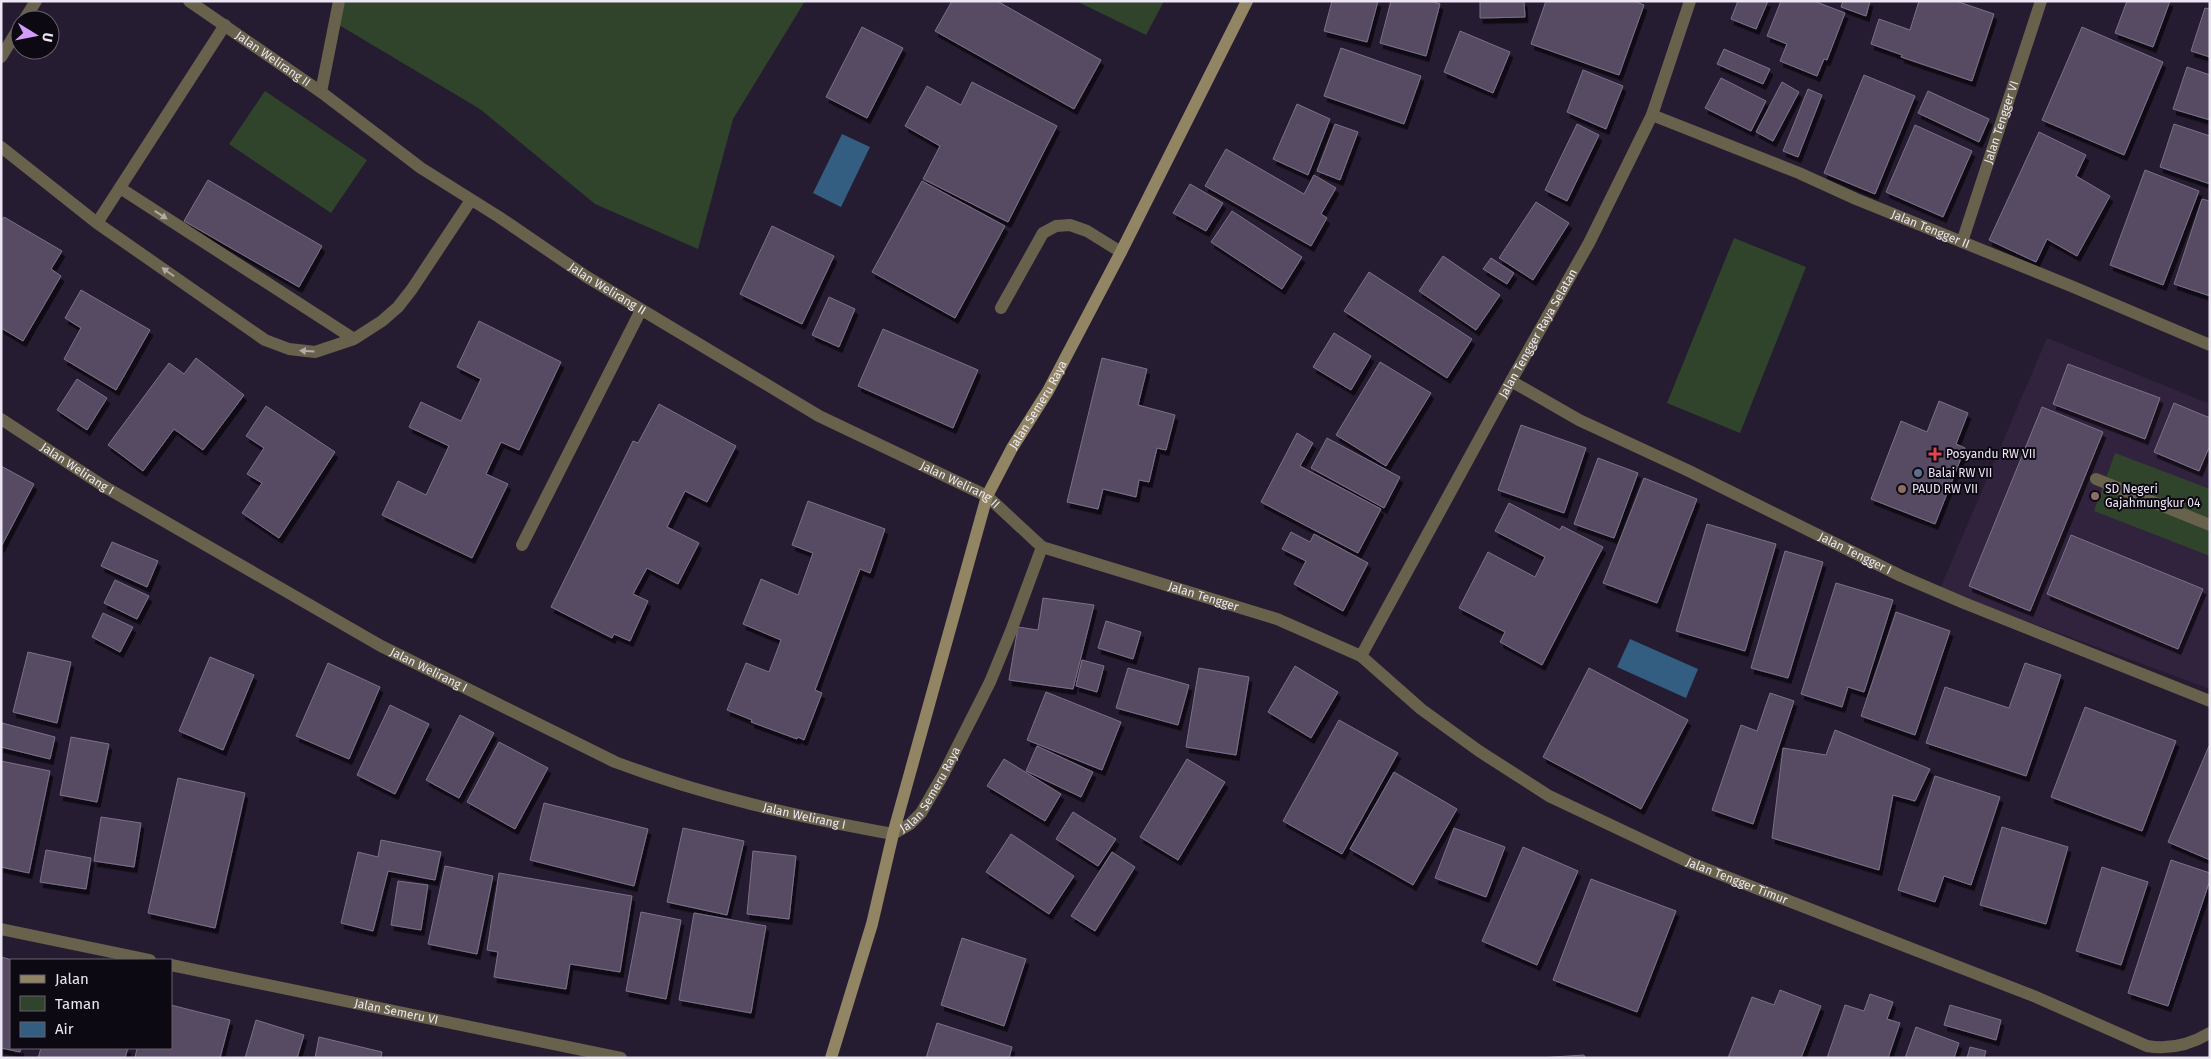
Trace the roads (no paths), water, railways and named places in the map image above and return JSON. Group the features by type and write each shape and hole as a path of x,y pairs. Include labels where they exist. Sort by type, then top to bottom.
{"street":[{"name":"Jalan Welirang II","path":"189,1 321,92 413,162 587,277 819,416 987,496 1042,547"},
{"path":"321,92 338,1"},
{"name":"Jalan Semeru Raya","path":"831,1058 872,924 893,834 987,496 1012,448 1048,391 1121,252 1246,1"},
{"name":"Jalan Tengger Raya Selatan","path":"1361,656 1589,242 1652,115 1690,1"},
{"name":"Jalan Tengger VI","path":"1962,242 2041,1"},
{"path":"97,223 224,25"},
{"path":"1,58 10,43"},
{"name":"Jalan Tengger II","path":"1652,115 1799,173 2210,344"},
{"path":"1,147 97,223 265,340 289,350 315,352 354,339 398,308 471,200"},
{"path":"120,188 354,339"},
{"path":"1001,308 1043,233 1056,226 1070,225 1087,231 1121,252"},
{"path":"522,545 641,310"},
{"name":"Jalan Tengger I","path":"1511,381 1579,420 1690,471 1901,576 2210,701"},
{"name":"Jalan Welirang I","path":"1,419 105,487 382,646 615,762 655,777 797,816 893,834"},
{"path":"2096,479 2210,525"},
{"name":"Jalan Semeru Raya","path":"893,834 910,824 921,813 943,775 990,682 1012,631 1042,547"},
{"name":"Jalan Tengger","path":"1042,547 1277,619 1361,656"},
{"name":"Jalan Tengger Timur","path":"1361,656 1420,708 1479,751 1549,796 1691,863 2027,994 2147,1046 2161,1048 2180,1046 2210,1033"},
{"path":"1,929 145,959"},
{"name":"Jalan Semeru VI","path":"172,965 621,1058"}],"water":[{"path":"842,134 870,147 841,207 813,193"},
{"path":"1630,639 1698,669 1686,698 1617,667"}],"place":[{"name":"Posyandu RW VII","path":"1935,454"},
{"name":"Balai RW VII","path":"1918,473"},
{"name":"PAUD RW VII","path":"1902,489"},
{"name":"SD Negeri Gajahmungkur 04","path":"2095,496"}]}
